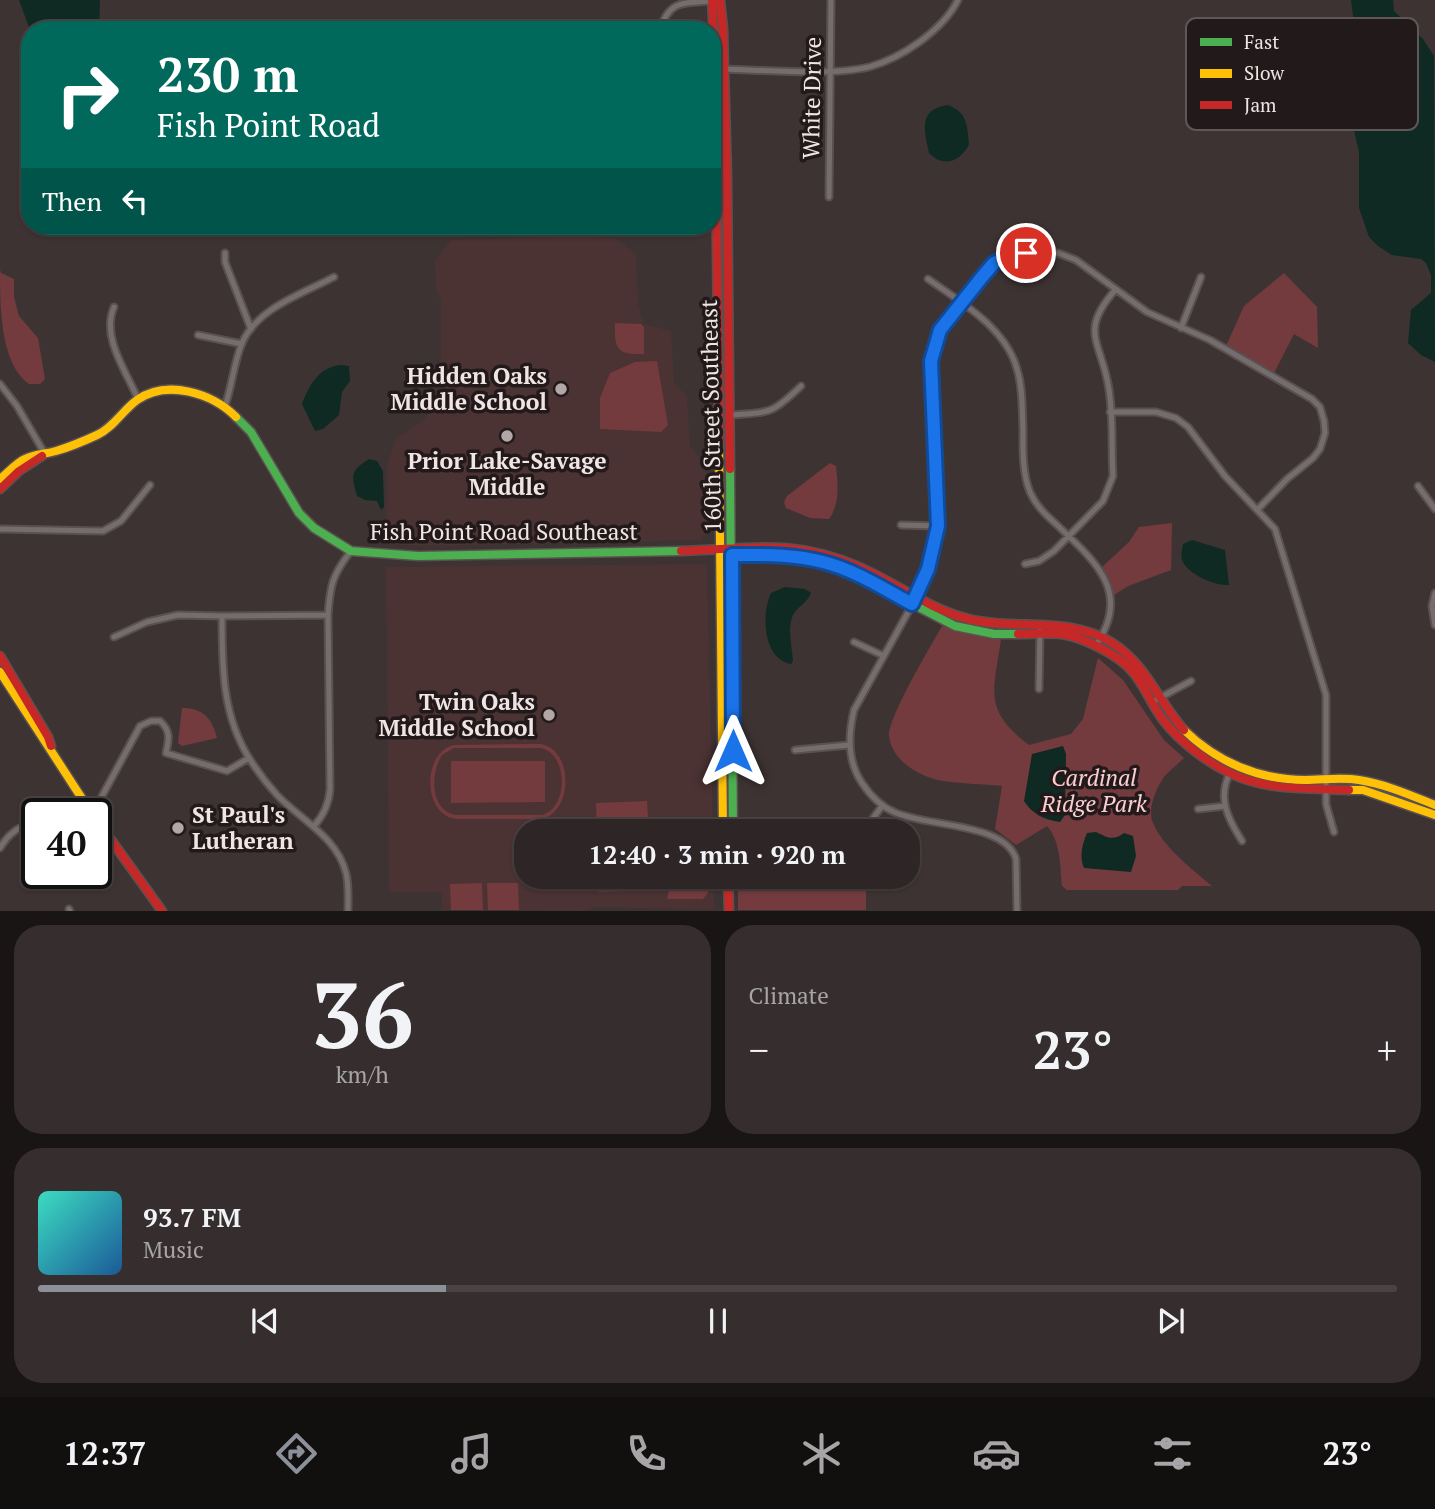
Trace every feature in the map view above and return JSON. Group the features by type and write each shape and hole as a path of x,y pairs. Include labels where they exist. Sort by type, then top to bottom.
{"street":[{"name":"160th Street Southeast","path":"712,0 712,21"},
{"path":"663,21 672,6 683,2 712,0"},
{"name":"160th Street Southeast","path":"720,0 727,177 733,819"},
{"name":"White Drive","path":"828,197 831,0"},
{"path":"724,69 829,71 870,67 902,52 941,25 958,0"},
{"path":"721,177 727,177"},
{"name":"160th Street Southeast","path":"715,235 723,819"},
{"path":"225,253 225,262 251,329"},
{"path":"1017,911 1016,859 1013,851 1001,839 914,819 882,806 859,780 853,767 849,745 854,710 928,569 938,526 931,361 940,330 994,263 1026,253 1058,253 1076,260 1147,312 1210,340 1297,388 1320,407 1325,433 1320,449 1314,458 1287,479 1258,509"},
{"path":"225,406 242,344 257,321 334,277"},
{"path":"1181,328 1202,277"},
{"path":"928,279 986,324 1011,354 1021,390 1025,464 1030,491 1039,508 1095,563 1111,593 1109,622 1095,646"},
{"path":"1025,564 1039,561 1054,551 1103,501 1110,489 1113,476 1108,384 1094,330 1104,303 1116,289"},
{"path":"0,480 24,459 97,435 110,427 138,399 111,337 108,320 114,307"},
{"path":"198,335 242,344"},
{"path":"0,383 45,454"},
{"path":"730,415 766,412 779,408 801,386"},
{"name":"Fish Point Road Southeast","path":"138,399 177,390 193,392 225,406 251,432 299,513 314,528 351,551 418,556 732,550"},
{"path":"1110,412 1156,412 1176,418 1188,427 1225,476 1275,529 1323,685 1326,712 1326,804 1334,832"},
{"path":"0,489 19,471 45,454"},
{"path":"0,528 103,530 121,521 150,485"},
{"path":"1418,486 1435,509"},
{"path":"901,525 938,526"},
{"path":"732,550 772,546 825,553 864,568 964,619 1040,629 1095,646 1120,660 1132,671 1180,725 1208,750 1237,766 1276,778 1363,790 1435,815"},
{"path":"732,550 826,563 873,583 955,626 974,631 994,634 1069,625 1102,636 1130,655 1157,700 1165,723 1212,764 1230,773 1275,787 1361,780 1383,785 1435,805"},
{"path":"314,826 323,817 329,802 330,789 329,592 336,570 351,551"},
{"path":"1435,593 1432,606 1435,625"},
{"path":"114,637 166,616 328,615"},
{"path":"222,617 222,662 226,699 233,724 249,758 276,794 329,840 346,873 348,911"},
{"path":"1039,689 1040,629"},
{"path":"854,642 884,656"},
{"path":"0,656 48,737 53,751"},
{"path":"0,672 83,798"},
{"path":"1157,700 1191,681"},
{"path":"101,798 140,726 151,721 160,721 167,728 169,739 166,753 227,771 249,758"},
{"path":"795,750 849,745"},
{"path":"1230,773 1223,789 1225,806 1230,823 1242,841"},
{"path":"873,819 882,806"},
{"path":"1198,809 1225,806"},
{"path":"0,848 8,835 21,826"},
{"path":"112,841 162,911"},
{"path":"728,889 729,911"}],"shaded area":[{"path":"19,0 100,0 99,21 27,21"},
{"path":"1351,0 1393,0 1394,11 1401,18 1353,18"},
{"path":"1418,34 1434,56 1435,362 1421,355 1408,343 1411,310 1431,293 1431,275 1426,263 1421,259 1392,255 1369,237 1359,208 1359,152 1354,130 1418,130"},
{"path":"948,105 963,116 969,144 957,159 951,161 934,158 929,153 925,129 927,116 938,107"},
{"name":"Hidden Oaks Middle School","path":"577,236 615,238 636,254 638,305 644,324 671,331 674,383 687,396 690,446 705,464 706,534 700,540 421,546 386,544 387,465 396,439 422,421 441,401 441,302 436,289 435,261 451,240"},
{"path":"341,365 349,366 350,381 342,392 339,415 323,429 315,431 302,404 308,390 321,373"},
{"path":"369,459 377,461 383,471 384,507 381,510 377,501 357,496 355,489 355,470"},
{"path":"1192,540 1225,550 1229,585 1203,579 1186,567 1182,558 1183,544"},
{"name":"Twin Oaks Middle School","path":"707,564 713,819 514,819 514,889 713,889 714,910 594,907 584,911 442,910 441,892 389,892 386,567"},
{"path":"785,587 805,589 811,593 791,620 791,664 775,654 767,635 766,624 771,593"},
{"path":"1063,746 1066,754 1065,815 1060,822 1039,816 1024,801 1032,754"},
{"path":"1096,832 1110,838 1124,833 1133,836 1136,856 1131,872 1084,868 1081,855 1087,833"}],"green space":[{"path":"0,270 14,279 14,297 19,316 38,338 45,379 40,384 29,384 19,375 12,363 4,333"},
{"path":"1284,273 1317,307 1318,348 1294,334 1274,373 1226,346 1244,306"},
{"path":"615,323 641,324 644,327 644,354 628,353 619,349 615,339"},
{"path":"657,361 668,425 661,432 600,429 600,398 610,373 635,362"},
{"path":"830,463 836,466 838,487 837,500 829,519 810,518 786,508 784,502 787,496"},
{"path":"1172,523 1171,570 1128,586 1111,597 1112,591 1100,569 1129,542 1139,527"},
{"name":"Cardinal Ridge Park","path":"942,626 1001,639 994,686 995,698 1004,721 1029,745 1071,734 1083,719 1098,658 1123,680 1164,740 1184,758 1164,777 1158,787 1152,806 1153,823 1171,849 1212,886 1182,886 1178,890 1067,890 1062,886 1055,839 1047,826 1016,845 995,829 1002,786 934,779 917,772 902,761 891,745 891,727 902,698"},
{"path":"182,708 196,710 206,716 217,738 182,746 178,743"},
{"path":"540,744 551,748 564,768 566,781 559,806 551,815 540,819 456,819 445,815 437,807 430,783 436,759 444,750 454,745","holes":["454,748 541,748 550,752 557,760 562,782 557,803 551,811 542,815 456,815 447,812 437,799 435,771 442,755"]},
{"path":"451,761 545,761 545,802 451,803"},
{"path":"647,801 648,819 597,819 596,803"},
{"path":"482,883 483,910 451,910 450,884"},
{"path":"487,883 514,883 514,889 518,889 519,910 488,910"},
{"path":"599,889 651,890 599,892"},
{"path":"669,889 708,889 703,899 667,899"},
{"path":"866,890 866,910 738,910 738,891"}],"traffic: fast":[{"path":"236,417 251,432 299,513 314,528 351,551 418,556 681,551"},
{"path":"730,469 733,819"},
{"path":"728,553 781,555 826,563 872,583 955,626 994,634 1018,634"}],"traffic: slow":[{"path":"0,479 25,459 66,448 103,432 137,400 162,390 202,396 215,401 236,417"},
{"path":"719,440 723,819"},
{"path":"0,672 82,798"},
{"path":"1184,730 1210,751 1255,773 1288,779 1359,780 1388,787 1435,805"},
{"path":"1349,790 1363,790 1435,815"}],"traffic: jam":[{"path":"712,0 713,21"},
{"path":"720,0 727,177 730,469"},
{"path":"717,235 719,440"},
{"path":"0,489 19,471 42,456"},
{"path":"681,551 770,547 812,552 859,567 955,615 987,622 1061,627 1097,635 1114,644 1135,662 1184,730"},
{"path":"1018,634 1067,635 1111,654 1132,671 1160,715 1178,737 1204,758 1232,774 1275,786 1349,790"},
{"path":"0,656 51,746"},
{"path":"112,841 162,911"},
{"path":"728,889 729,911"}],"place":[{"name":"Hidden Oaks Middle School","path":"561,389"},
{"name":"Prior Lake-Savage Middle","path":"507,436"},
{"name":"Twin Oaks Middle School","path":"549,715"},
{"name":"St Paul's Lutheran","path":"178,828"}],"route":[{"path":"733,751 732,555 781,555 826,563 873,583 912,604 928,569 936,544 938,526 931,361 934,344 940,330 994,263 1026,253"}]}
